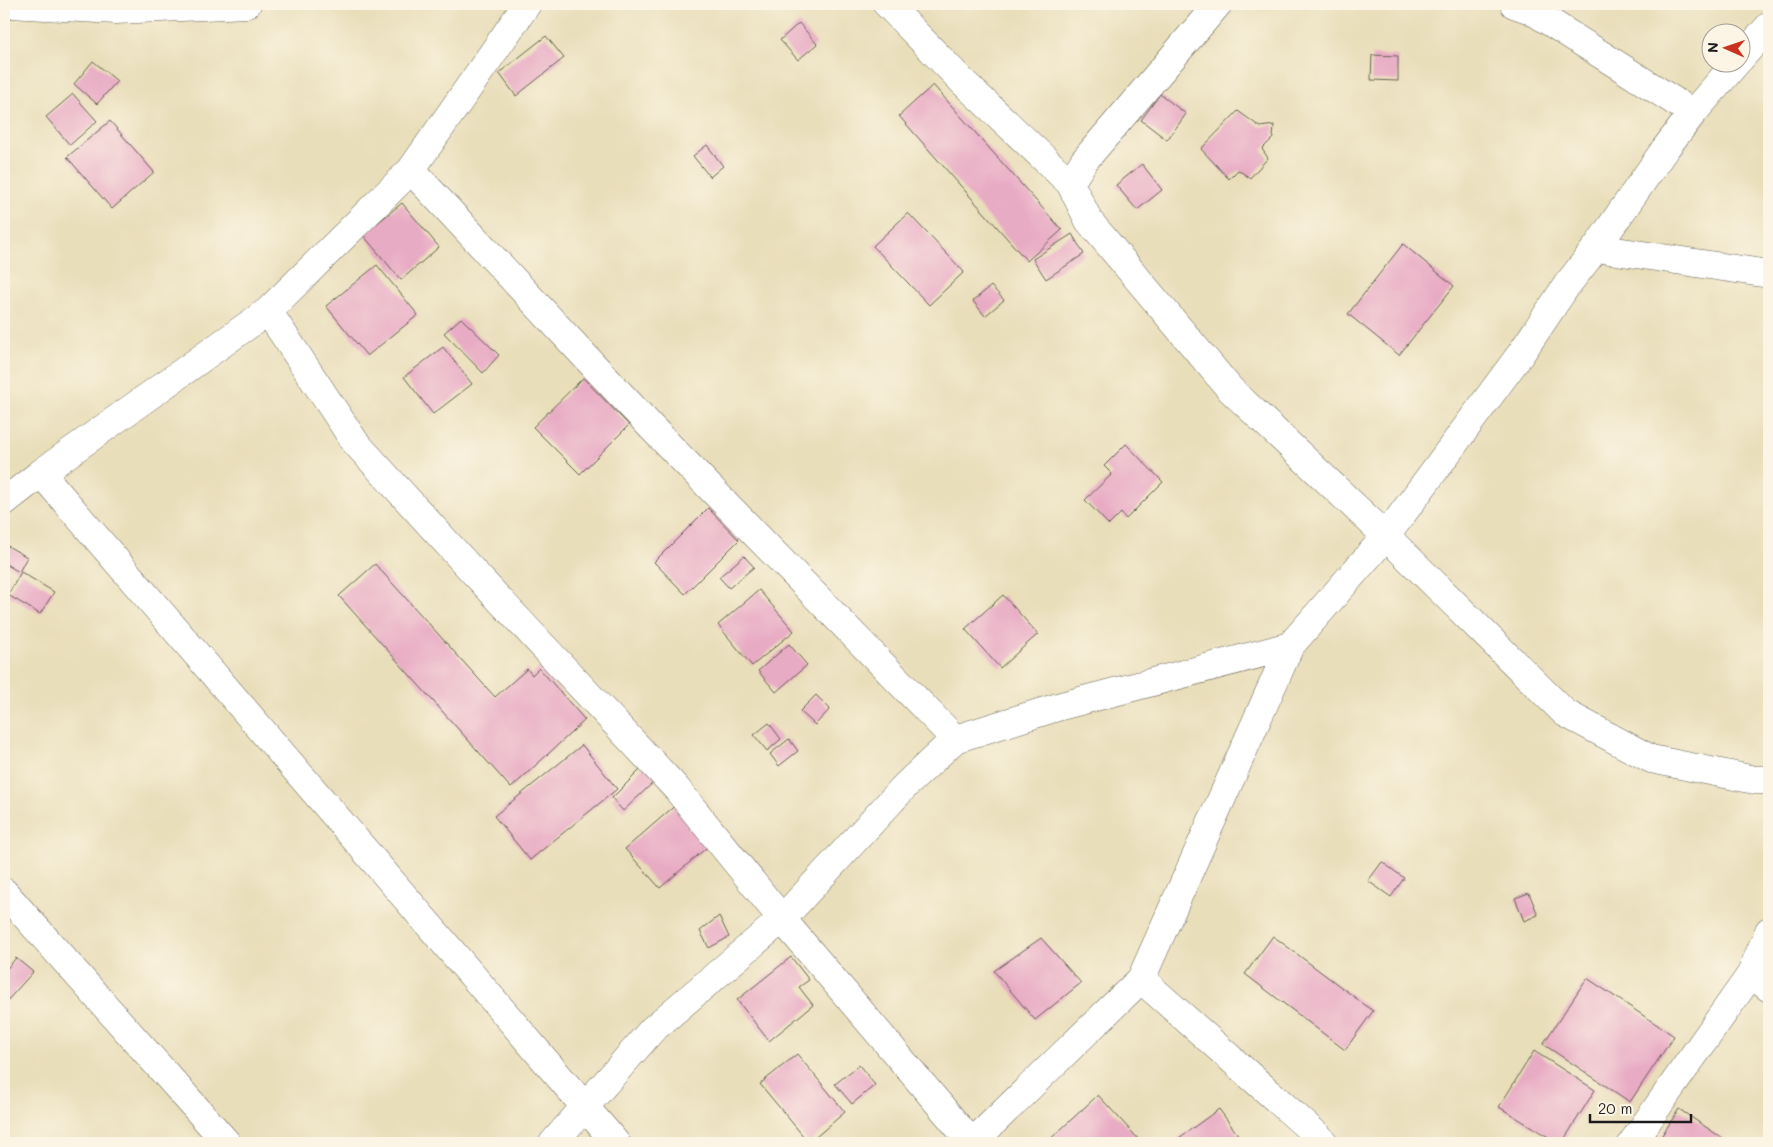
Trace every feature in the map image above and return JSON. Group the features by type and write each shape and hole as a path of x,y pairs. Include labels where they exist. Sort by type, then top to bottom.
{"street":[{"path":"10,4 116,10 247,4"},
{"path":"4,502 41,473 268,311 411,170 527,4"},
{"path":"886,4 962,81 1070,183 1089,221 1230,389 1386,536 1565,713 1651,759 1756,780 1769,780"},
{"path":"1070,183 1084,161 1218,4"},
{"path":"1514,4 1531,10 1694,113"},
{"path":"1750,48 1769,26"},
{"path":"268,311 355,442 467,565 676,788 782,919 972,1143 1142,979 1290,646 1386,536 1522,352 1567,285 1596,248 1665,149 1729,72"},
{"path":"411,170 652,428 955,739"},
{"path":"1596,248 1769,274"},
{"path":"41,473 616,1143"},
{"path":"552,1143 652,1030 782,919 905,786 955,739 1061,706 1290,646"},
{"path":"4,892 227,1143"},
{"path":"1632,1143 1760,981 1769,931"},
{"path":"1142,979 1324,1143"}],"building":[{"path":"799,23 817,44 798,60 780,40"},
{"path":"546,36 564,58 516,96 499,73"},
{"path":"1372,55 1398,56 1398,81 1371,80"},
{"path":"93,61 117,81 97,104 74,84"},
{"path":"933,85 1062,230 1027,261 899,116"},
{"path":"73,94 97,121 70,145 46,117"},
{"path":"1160,94 1186,114 1167,140 1141,120"},
{"path":"1238,111 1260,127 1274,125 1273,138 1262,149 1268,158 1250,178 1238,170 1229,179 1201,149"},
{"path":"110,121 154,172 112,209 67,157"},
{"path":"707,145 723,166 710,177 693,156"},
{"path":"1142,164 1162,190 1137,210 1116,185"},
{"path":"402,203 439,247 401,280 363,235"},
{"path":"908,213 964,272 929,305 873,246"},
{"path":"1072,234 1084,254 1046,279 1033,259"},
{"path":"1403,244 1454,286 1399,355 1348,314"},
{"path":"377,265 418,315 367,356 326,306"},
{"path":"991,286 1004,300 985,316 973,301"},
{"path":"461,318 499,355 483,373 444,333"},
{"path":"443,347 472,384 433,414 404,377"},
{"path":"583,378 629,425 580,474 533,427"},
{"path":"1126,444 1163,482 1126,519 1121,513 1109,525 1085,500 1112,474 1104,466"},
{"path":"708,508 739,540 685,594 654,562"},
{"path":"4,544 27,557 19,572 4,563"},
{"path":"744,556 754,567 729,588 719,577"},
{"path":"375,564 495,697 527,669 532,675 539,668 585,720 511,788 339,596"},
{"path":"21,572 54,592 40,614 8,595"},
{"path":"759,590 794,631 752,666 718,625"},
{"path":"1003,595 1038,634 1000,668 965,629"},
{"path":"789,644 807,665 776,692 758,671"},
{"path":"816,695 830,709 815,725 800,711"},
{"path":"769,723 781,739 767,751 754,735"},
{"path":"789,739 798,751 779,766 770,754"},
{"path":"582,745 617,789 530,860 494,816"},
{"path":"644,766 657,779 623,811 612,798"},
{"path":"678,803 712,843 660,888 625,849"},
{"path":"1382,862 1404,878 1391,897 1368,881"},
{"path":"1529,893 1538,915 1524,921 1515,898"},
{"path":"719,916 729,937 709,948 700,931"},
{"path":"1273,936 1373,1011 1345,1050 1245,974"},
{"path":"1041,938 1081,983 1035,1020 994,971"},
{"path":"791,957 809,980 799,987 813,1005 769,1041 737,1000"},
{"path":"16,958 33,972 6,1002 4,1000 4,972"},
{"path":"1587,978 1674,1036 1630,1102 1543,1044"},
{"path":"1534,1051 1595,1090 1562,1143 1558,1143 1499,1107"},
{"path":"797,1054 845,1112 809,1143 760,1084"},
{"path":"859,1065 875,1085 852,1104 835,1084"},
{"path":"1098,1095 1142,1143 1046,1143"},
{"path":"1219,1109 1244,1143 1172,1143"},
{"path":"1679,1109 1728,1142 1657,1143"}]}
